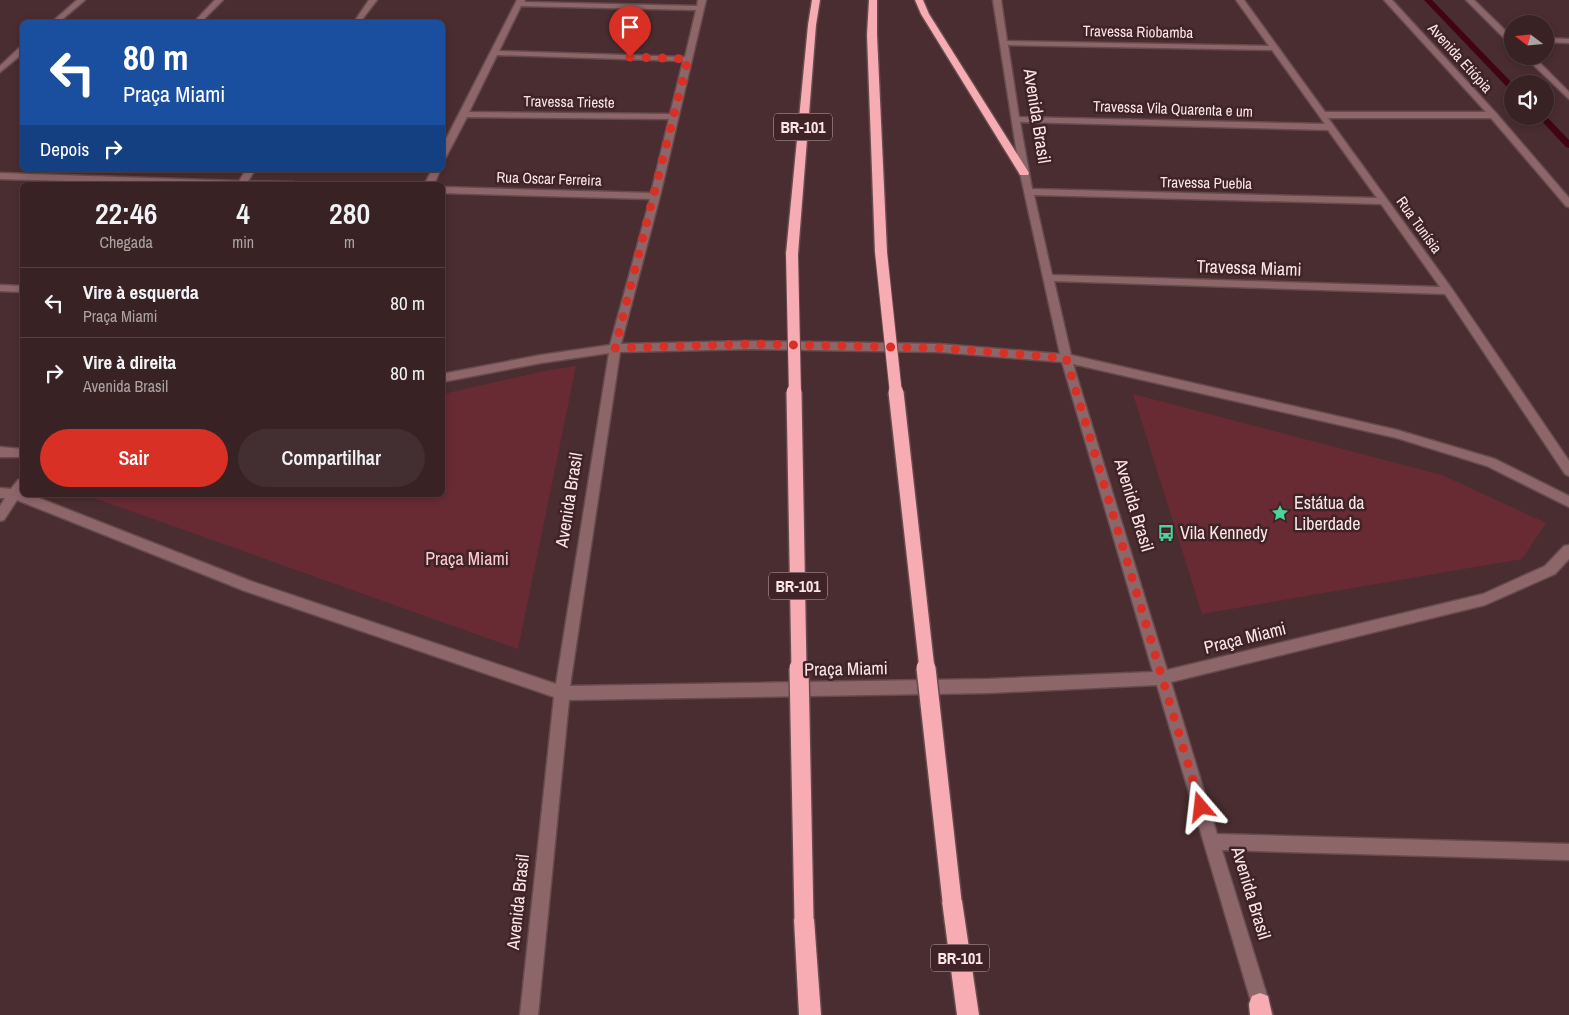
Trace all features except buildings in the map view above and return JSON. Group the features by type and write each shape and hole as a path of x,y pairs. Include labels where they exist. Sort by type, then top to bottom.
{"highway":[{"name":"BR-101","path":"810,1015 804,919 792,254 812,25 816,0"},
{"name":"BR-101","path":"874,0 872,35 881,252 952,900 968,1015"},
{"path":"919,0 925,14 1024,173"}],"street":[{"path":"57,20 81,0"},
{"path":"199,20 218,0"},
{"path":"358,20 373,0"},
{"name":"Avenida Brasil","path":"997,0 1024,173 1066,358 1262,1011"},
{"name":"Rua Tunísia","path":"1240,0 1448,291 1569,471"},
{"name":"Avenida Etiópia","path":"1388,0 1493,115 1569,204"},
{"path":"1470,0 1504,32"},
{"path":"445,151 520,2 701,4"},
{"name":"Avenida Brasil","path":"529,1015 562,693 615,348 655,196 701,4"},
{"path":"1554,40 1569,41"},
{"name":"Travessa Riobamba","path":"1003,43 1273,48"},
{"path":"0,70 20,52"},
{"path":"494,53 688,59"},
{"path":"1537,65 1569,98"},
{"name":"Travessa Trieste","path":"464,114 674,117"},
{"path":"1321,115 1493,115"},
{"name":"Travessa Vila Quarenta e um","path":"1016,119 1330,127"},
{"path":"50,178 55,172"},
{"path":"0,176 177,182"},
{"name":"Rua Oscar Ferreira","path":"445,190 655,196"},
{"name":"Travessa Puebla","path":"1028,192 1384,201"},
{"name":"Travessa Miami","path":"1048,278 1448,291"},
{"path":"0,288 20,289"},
{"path":"445,377 541,359 615,348 752,344 930,348 1066,358 1397,434 1491,462 1569,502"},
{"path":"0,452 20,453"},
{"path":"0,516 19,489"},
{"name":"Praça Miami","path":"0,493 19,489"},
{"name":"Praça Miami","path":"38,497 250,587 562,693 979,686 1162,678 1485,599 1550,570 1569,550"},
{"path":"1212,842 1569,852"}],"green space":[{"name":"Praça Miami","path":"576,366 518,649 92,497 445,497 445,394 549,370"},
{"path":"1133,394 1442,475 1546,523 1522,559 1202,614"}],"waterway":[{"path":"1428,0 1504,79"},
{"path":"1550,125 1569,145"}],"place":[{"name":"Estátua da Liberdade","path":"1280,513"},
{"name":"Vila Kennedy","path":"1166,533"}],"route":[{"path":"630,57 688,59 655,196 615,348 752,344 939,348 1066,358 1201,807"}]}
